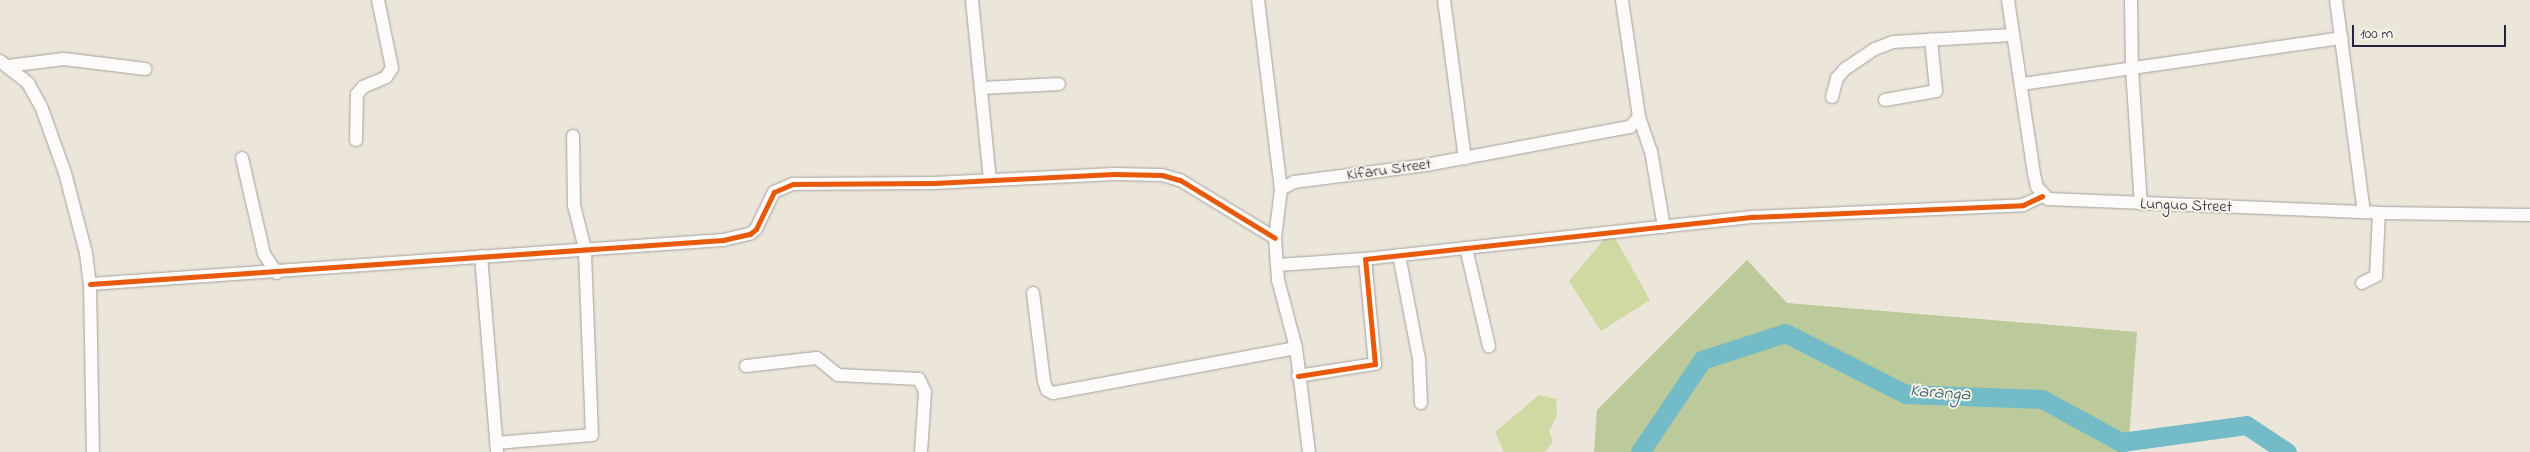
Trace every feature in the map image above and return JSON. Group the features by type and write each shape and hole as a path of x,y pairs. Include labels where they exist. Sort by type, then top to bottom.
{"street":[{"path":"356,140 359,90 386,77 392,68 378,0"},
{"path":"972,0 990,179"},
{"path":"1258,0 1280,189 1276,238 1277,265 1296,348 1309,452"},
{"path":"1444,0 1465,159"},
{"path":"1622,0 1639,117 1651,151 1664,227"},
{"path":"1277,265 1364,259 1772,216 2023,205 2042,196 2034,174 2008,0"},
{"path":"2131,0 2132,69 2141,204"},
{"path":"2336,0 2364,212"},
{"path":"1832,97 1836,78 1875,49 1893,42 2012,35"},
{"path":"2022,84 2342,38"},
{"path":"1885,100 1936,91 1931,39"},
{"path":"4,64 64,59 145,69"},
{"path":"4,64 28,83 54,137 77,217 90,284 92,452"},
{"path":"982,88 1059,84"},
{"name":"Kifaru Street","path":"1280,189 1294,182 1465,159 1620,130 1636,124 1639,117"},
{"path":"481,256 496,447 592,435 585,249 574,205 573,136"},
{"path":"242,158 264,254 276,273"},
{"path":"90,284 276,273 325,266 702,243 742,236 761,224 774,192 793,184 934,184 990,179 1114,174 1171,176 1276,238"},
{"name":"Lunguo Street","path":"2042,196 2055,201 2379,213 2530,214"},
{"path":"2362,283 2376,276 2379,213"},
{"path":"1466,248 1489,346"},
{"path":"1399,255 1419,359 1421,403"},
{"path":"1298,376 1375,364 1364,259"},
{"path":"1033,293 1044,381 1047,390 1053,393 1296,348"},
{"path":"746,366 817,358 838,375 919,379 925,392 921,452"}],"green space":[{"path":"1611,231 1650,300 1601,331 1569,281"},
{"path":"1747,260 1787,303 2137,332 2128,452 1594,452 1597,410"},
{"path":"1539,395 1556,399 1557,415 1549,431 1553,442 1545,452 1504,452 1495,432"}],"waterway":[{"name":"Karanga","path":"1640,452 1702,360 1785,333 1906,394 2042,399 2121,442 2246,425 2287,452"}],"cycle path":[{"path":"90,284 723,240 750,234 756,229 774,192 793,184 934,183 1114,174 1162,175 1180,180 1275,238"},
{"path":"1298,376 1375,364 1365,259 1753,217 2023,205 2042,196"}]}
